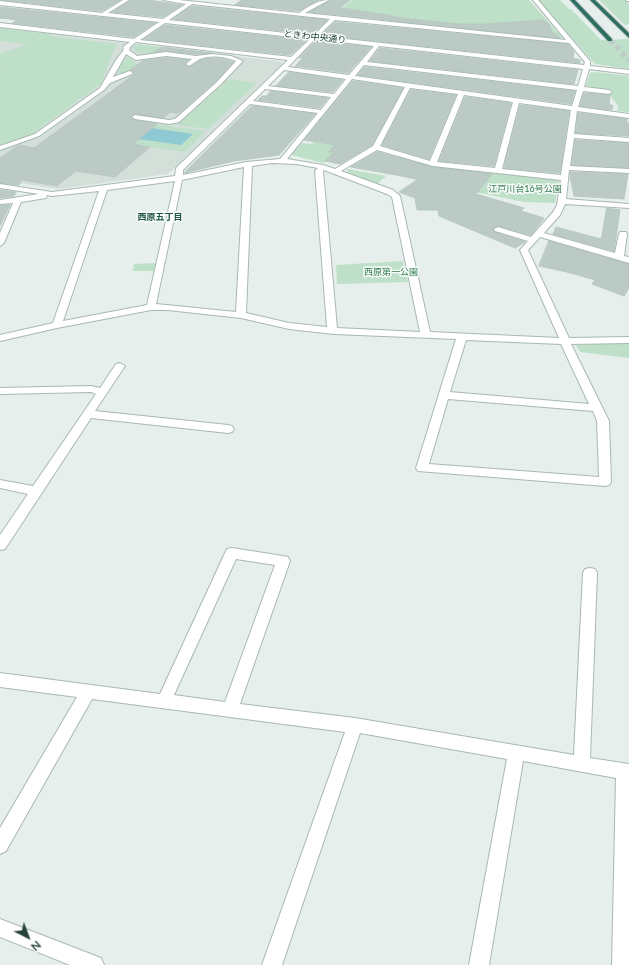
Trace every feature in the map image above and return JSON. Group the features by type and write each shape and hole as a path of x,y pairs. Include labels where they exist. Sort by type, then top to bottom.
{"highway":[{"path":"572,0 610,40"},
{"path":"592,0 629,36"}],"street":[{"path":"19,5 28,0"},
{"path":"103,14 126,0"},
{"path":"165,0 571,42"},
{"path":"301,14 318,2 327,0"},
{"path":"462,336 422,468 605,482 603,421 524,250 557,213 562,201 574,110 588,62 535,0"},
{"name":"ときわ中央通り","path":"0,3 629,72"},
{"path":"109,82 120,56 126,51 127,46 191,3"},
{"path":"57,9 65,5"},
{"path":"106,7 113,8"},
{"path":"151,306 179,178 179,170 334,18"},
{"path":"0,25 292,59"},
{"path":"282,161 378,44"},
{"path":"126,51 136,58 142,65"},
{"path":"136,58 166,54 197,58"},
{"path":"135,117 169,122 177,121 219,83 240,61 234,58 203,56 188,64"},
{"path":"363,63 609,92"},
{"path":"282,68 574,110 629,116"},
{"path":"0,148 38,135 102,89 109,82 130,73"},
{"path":"336,171 376,147 408,86"},
{"path":"264,87 335,96"},
{"path":"433,164 462,94"},
{"path":"498,171 516,101"},
{"path":"248,102 322,112"},
{"path":"571,136 629,140"},
{"path":"376,147 433,164 565,178"},
{"path":"0,202 179,178 246,164 282,161 296,162 336,171 390,192 396,196 425,334"},
{"path":"241,315 250,167 246,164"},
{"path":"323,168 319,171 332,330"},
{"path":"567,168 629,171"},
{"path":"0,186 52,194"},
{"path":"57,325 104,188"},
{"path":"0,243 18,200"},
{"path":"562,201 629,206"},
{"path":"498,229 629,260"},
{"path":"619,257 623,234"},
{"path":"0,338 151,306 241,315 289,326 332,330 565,341 629,340"},
{"path":"0,545 120,366"},
{"path":"0,391 90,389 103,392"},
{"path":"445,395 597,408"},
{"path":"88,414 228,429"},
{"path":"0,484 37,491"},
{"path":"164,701 232,553 283,561 230,710"},
{"path":"582,764 590,573"},
{"path":"0,680 355,725 627,772 622,965"},
{"path":"0,846 88,691"},
{"path":"272,965 355,725"},
{"path":"479,965 516,753"},
{"path":"0,928 94,965"}],"shaded area":[{"path":"0,28 278,61 283,63 168,174 58,189 0,180"}],"green space":[{"path":"352,0 529,0 563,38 556,39 388,22 394,16 342,8"},
{"path":"538,0 560,0 569,9 571,9 601,40 629,39 629,69 595,64"},
{"path":"599,0 625,0 629,4 629,24 625,25"},
{"path":"0,28 51,34 49,36 116,44 101,84 29,136 0,147 0,68 2,66 0,66 0,54 28,44 0,41"},
{"path":"138,44 199,52 169,50 157,55 135,52 133,47"},
{"path":"129,57 137,65 127,73 117,73 123,59"},
{"path":"595,72 629,76 629,112 617,111 618,106 609,94 586,85 590,73"},
{"path":"229,79 257,83 208,129 177,125"},
{"path":"145,123 206,131 185,152 130,144"},
{"path":"314,142 335,145 328,151 334,152 324,163 291,155 302,143 312,144"},
{"name":"江戸川台16号公園","path":"416,161 428,165 555,179 559,181 555,203 524,202 407,178"},
{"path":"347,169 386,176 377,184 347,172"},
{"name":"西原第一公園","path":"403,261 408,282 337,284 336,265"},
{"path":"156,263 154,271 133,271 134,264"},
{"path":"629,342 629,358 580,352 576,345"}],"water":[{"path":"152,128 193,134 181,145 138,139"}],"building":[{"path":"4,0 120,0 102,11"},
{"path":"130,0 148,0 182,5 163,17 112,12"},
{"path":"242,0 319,0 299,11 235,5"},
{"path":"330,0 350,0 340,8 394,16 392,17 458,24 487,24 542,20 549,24 552,32 560,38 310,12"},
{"path":"192,6 327,20 312,34 173,19"},
{"path":"0,7 155,23 134,37 12,23 17,20 0,18"},
{"path":"336,22 568,44 574,52 573,58 580,60 580,63 321,35"},
{"path":"165,25 307,40 290,55 144,39"},
{"path":"316,41 371,47 348,73 295,66 303,58 299,58"},
{"path":"162,47 212,53 196,54 166,51 154,52"},
{"path":"380,48 578,70 574,84 370,61"},
{"path":"166,58 188,60 184,64 188,67 201,60 209,58 223,59 233,62 219,78 179,113 170,112 164,118 135,114 131,116 135,120 157,124 133,144 150,147 115,177 76,171 57,186 22,180 19,185 0,183 0,158 19,145 34,148 135,74 130,70 143,61"},
{"path":"365,67 575,91 571,104 358,75"},
{"path":"289,72 343,80 333,92 276,86"},
{"path":"353,81 403,88 372,145 340,164 325,161 334,152 328,152 335,145 304,140"},
{"path":"411,90 456,95 429,159 382,145"},
{"path":"271,91 328,98 320,108 258,100 262,96 266,96"},
{"path":"584,93 610,95 609,105 613,105 612,110 580,106"},
{"path":"465,97 511,103 494,166 439,161"},
{"path":"520,105 569,111 560,173 504,168"},
{"path":"252,106 315,114 279,155 234,161 184,173"},
{"path":"578,113 627,119 627,123 629,123 629,136 576,133"},
{"path":"575,140 629,143 629,168 572,165"},
{"path":"377,152 433,167 492,174 476,194 524,208 521,211 544,218 531,235 498,226 493,228 495,232 525,242 515,248 439,216 438,210 417,210 415,198 399,192 418,179 351,167"},
{"path":"570,172 628,174 624,199 574,196"},
{"path":"0,190 16,192 14,196 0,198"},
{"path":"0,205 10,205 0,226"},
{"path":"607,208 620,210 614,251 553,234 556,227 601,239"},
{"path":"549,241 629,264 629,288 624,296 592,284 595,280 539,266"}],"tunnel":[{"path":"610,40 629,60"}],"district":[{"name":"西原五丁目","path":"160,217"}]}
